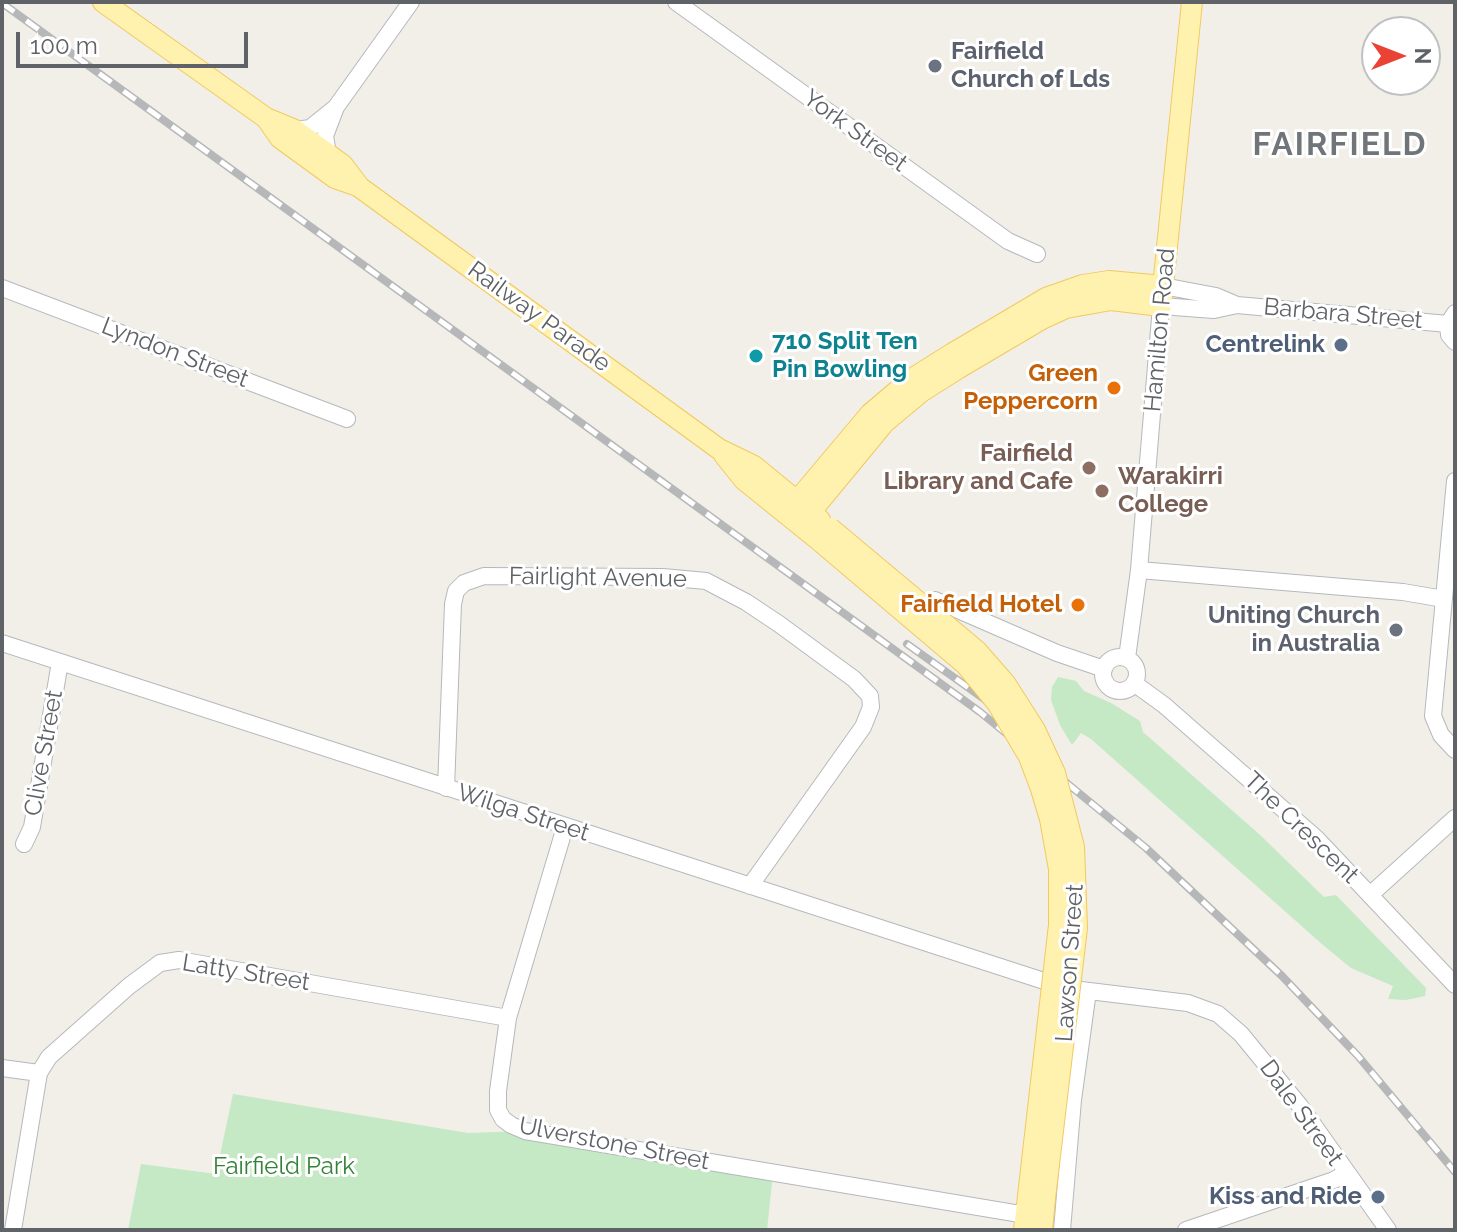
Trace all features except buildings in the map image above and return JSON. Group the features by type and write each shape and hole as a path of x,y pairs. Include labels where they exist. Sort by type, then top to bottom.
{"main road":[{"name":"Railway Parade","path":"103,2 266,118 295,130 343,165 358,186"},
{"name":"Hamilton Road","path":"1162,296 1192,2"},
{"name":"Railway Parade","path":"266,118 280,138 335,178 358,186 719,449 754,466 798,513"},
{"name":"Barbara Street","path":"798,513 885,422 921,392 1042,319 1090,302 1162,296"},
{"name":"Lawson Street","path":"798,513 965,664 997,703 1029,757 1041,789 1059,869 1059,925 1031,1210 1042,1230"}],"street":[{"path":"328,154 325,136 336,107 411,2"},
{"name":"York Street","path":"676,2 1008,241 1037,254"},
{"path":"295,130 310,128 336,107"},
{"name":"Lyndon Street","path":"2,288 347,419"},
{"name":"Barbara Street","path":"1162,296 1214,310 1237,305 1452,318"},
{"name":"Hamilton Road","path":"1127,658 1139,570 1162,296"},
{"path":"1452,318 1449,335 1455,342"},
{"path":"1455,481 1433,716 1441,735 1455,750"},
{"path":"1139,570 1403,592 1444,599"},
{"name":"Fairlight Avenue","path":"446,788 453,604 456,591 464,583 484,576 663,577 706,581 779,624 854,679 870,696 871,707 863,727 750,886"},
{"path":"935,600 1057,653 1104,669"},
{"name":"Wilga Street","path":"2,643 1044,981"},
{"path":"1116,657 1127,658 1138,671 1135,684 1122,692 1111,689 1104,680 1104,669 1116,657"},
{"name":"Clive Street","path":"24,844 32,827 60,662"},
{"name":"The Crescent","path":"1135,684 1164,705 1316,838 1455,985"},
{"path":"1370,895 1455,818"},
{"name":"Ulverstone Street","path":"565,827 508,1018 498,1091 498,1110 503,1119 525,1131 1031,1210"},
{"name":"Latty Street","path":"39,1073 49,1057 136,979 160,963 169,961 508,1018"},
{"name":"Dale Street","path":"1084,990 1161,998 1204,1007 1229,1023 1300,1106 1388,1230"},
{"name":"Lawson Street","path":"1062,1230 1084,990"},
{"path":"2,1068 39,1073 13,1230"},
{"path":"1186,1230 1334,1180 1346,1173"}],"green space":[{"path":"1058,677 1076,681 1084,691 1140,721 1143,732 1259,834 1324,897 1336,895 1426,988 1425,996 1406,1000 1388,999 1393,986 1351,968 1091,739 1081,733 1072,745 1060,725 1051,700 1052,687"},
{"name":"Fairfield Park","path":"233,1094 468,1133 526,1131 773,1173 767,1230 128,1230 141,1164 216,1174"}],"railway":[{"path":"2,3 980,712 1146,848 1282,976 1358,1056 1455,1172"},
{"path":"907,644 987,701 1022,731"}],"place":[{"name":"Fairfield Church of Lds","path":"935,66"},
{"name":"Centrelink","path":"1341,345"},
{"name":"710 Split Ten Pin Bowling","path":"756,356"},
{"name":"Green Peppercorn","path":"1114,388"},
{"name":"Fairfield Library and Cafe","path":"1089,468"},
{"name":"Warakirri College","path":"1102,491"},
{"name":"Fairfield Hotel","path":"1078,605"},
{"name":"Uniting Church in Australia","path":"1396,630"},
{"name":"Kiss and Ride","path":"1378,1197"}],"district":[{"name":"FAIRFIELD","path":"1340,145"}]}
